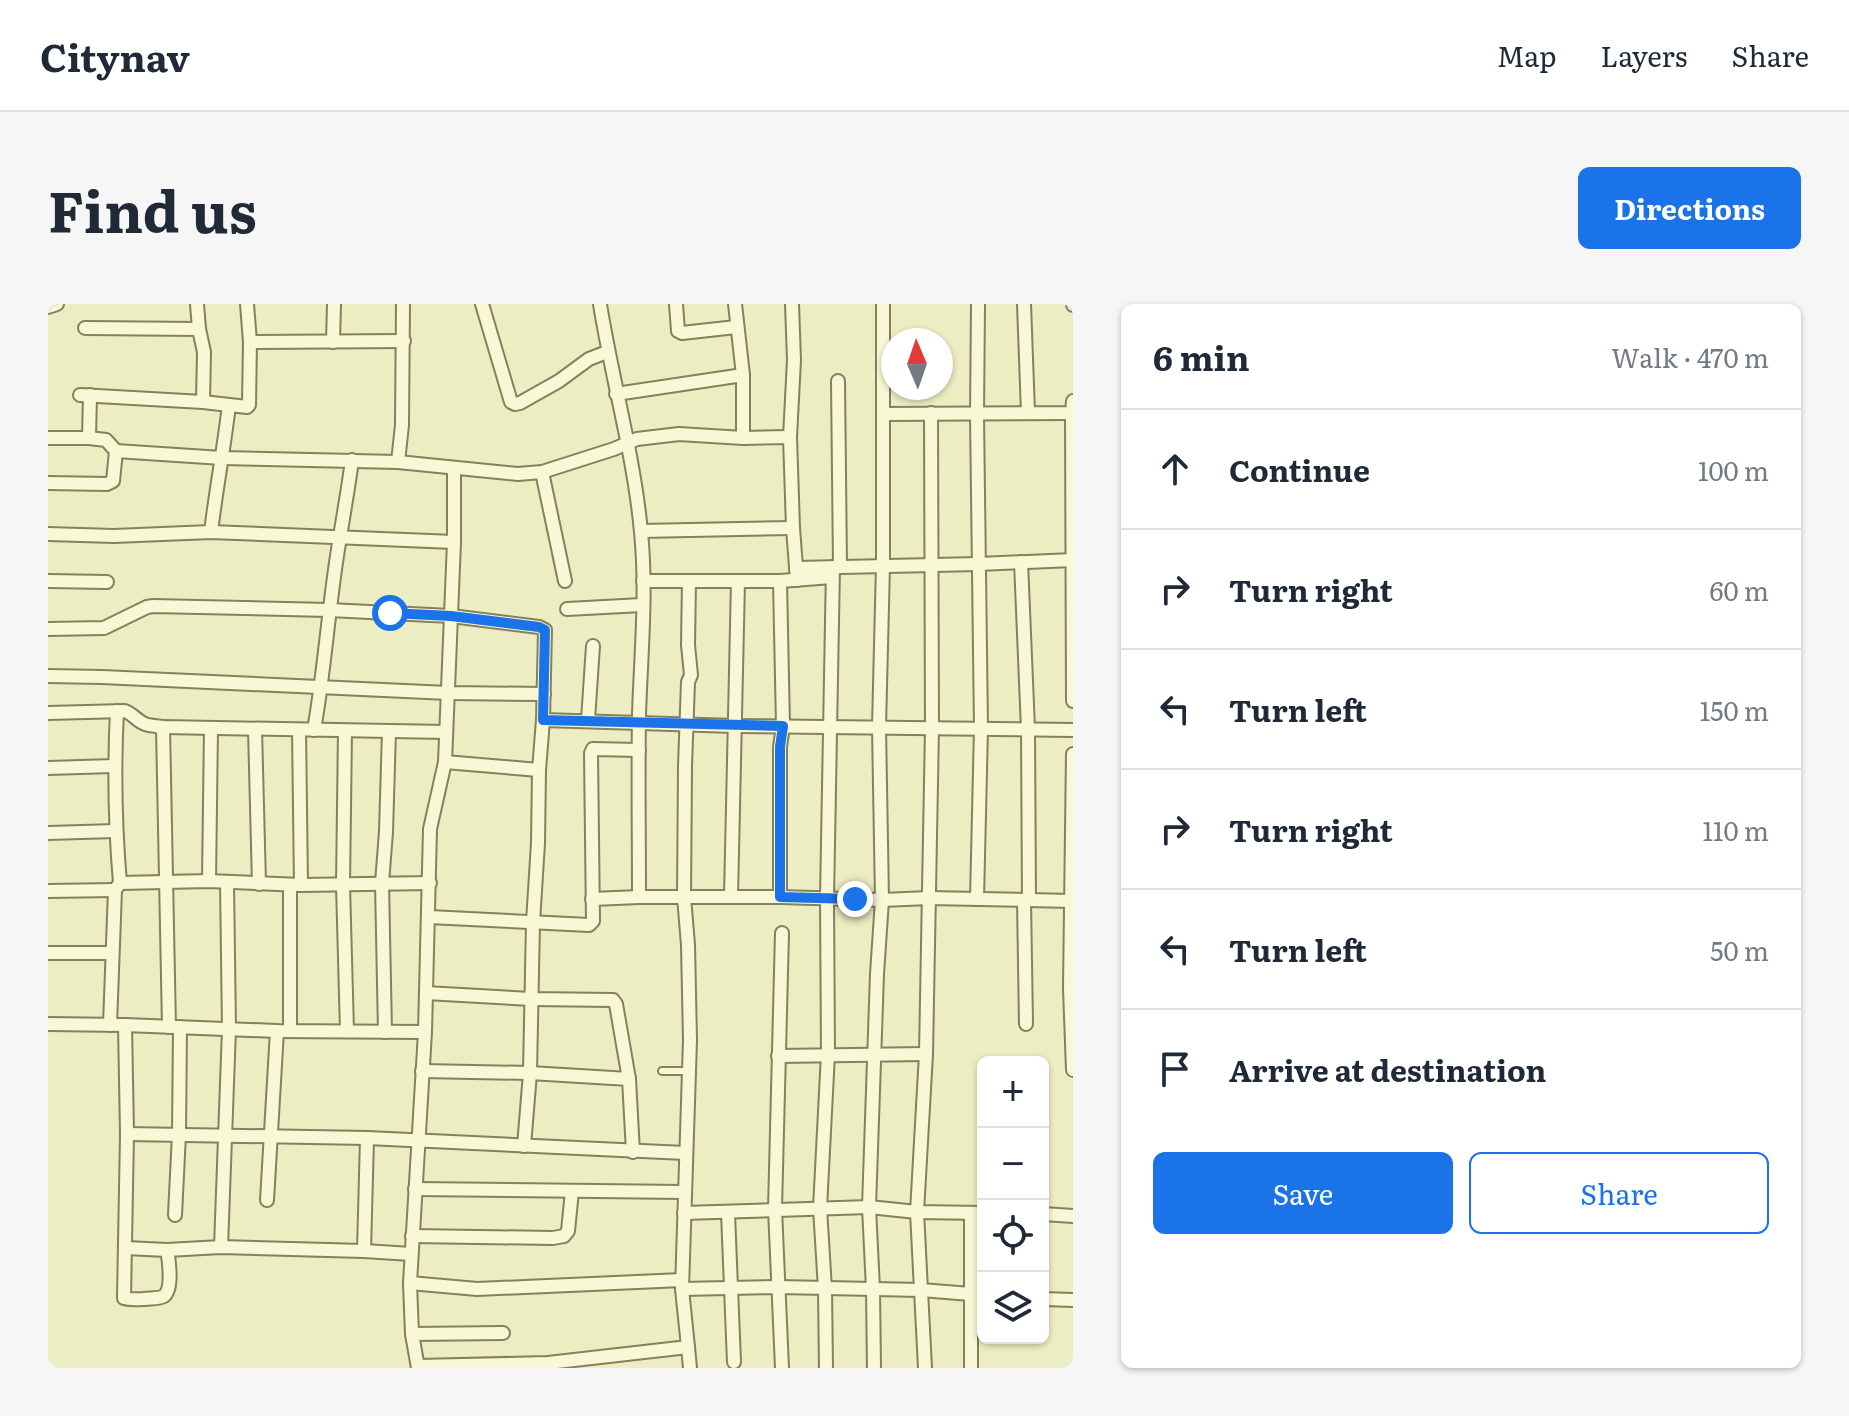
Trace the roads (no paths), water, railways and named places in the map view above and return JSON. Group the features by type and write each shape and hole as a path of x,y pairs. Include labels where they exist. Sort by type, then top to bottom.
{"street":[{"path":"48,307 57,304"},
{"path":"197,304 204,352 203,402"},
{"path":"89,438 85,395 247,407 250,342 247,304"},
{"path":"333,342 334,304"},
{"path":"398,462 402,425 403,304"},
{"path":"482,304 511,402 515,404 559,381 589,359 607,352"},
{"path":"600,304 607,352 628,442 641,531 639,897"},
{"path":"676,304 678,331 682,333 736,327"},
{"path":"735,304 743,375 743,438"},
{"path":"792,304 794,360 790,437 796,574"},
{"path":"874,1368 869,1207 882,900 879,727 883,565 883,304"},
{"path":"977,899 981,728 978,304"},
{"path":"1024,304 1028,413"},
{"path":"85,328 199,329"},
{"path":"250,342 404,341"},
{"path":"616,394 743,375"},
{"path":"826,1368 820,1208 828,1054 827,898 838,381"},
{"path":"211,532 229,405"},
{"path":"883,414 977,415 1072,407 1073,701"},
{"path":"925,1368 917,1212 926,1054 932,728 931,413"},
{"path":"48,438 106,440 116,451 222,458 398,462 518,474 542,472 637,439 679,434 790,437"},
{"path":"48,483 107,484 113,481 116,451"},
{"path":"314,730 352,460"},
{"path":"454,469 445,762 430,829 425,1032 411,1254 412,1334 418,1367 548,1363 688,1347"},
{"path":"542,472 565,581"},
{"path":"641,531 793,528"},
{"path":"48,534 114,536 211,532 454,542"},
{"path":"643,581 780,581 796,574 883,565 1073,560"},
{"path":"1021,562 1028,729 1026,1024"},
{"path":"48,581 107,582"},
{"path":"689,581 691,675 686,724 684,897 690,1040 682,1284 690,1368"},
{"path":"731,897 738,581"},
{"path":"780,581 783,726 780,747 780,897"},
{"path":"567,609 642,605"},
{"path":"48,629 104,628 153,606 451,616 545,630 530,1073 524,1146"},
{"path":"588,720 593,646"},
{"path":"48,676 448,693 544,694"},
{"path":"110,1025 117,886 114,766 117,711"},
{"path":"48,713 125,711 145,724 163,727 446,732"},
{"path":"543,720 1073,730"},
{"path":"163,727 165,880 179,1134 175,1215"},
{"path":"209,881 211,728"},
{"path":"255,729 259,884"},
{"path":"267,1200 296,885 299,730"},
{"path":"345,731 343,885 347,1031"},
{"path":"385,1032 382,883 389,731"},
{"path":"429,917 589,925 593,921 591,753 593,749 639,750"},
{"path":"1073,754 1070,988 1073,1070"},
{"path":"445,762 539,770"},
{"path":"48,768 114,766"},
{"path":"48,833 116,831"},
{"path":"48,891 165,880 296,885 430,883"},
{"path":"221,1247 229,1029 227,882"},
{"path":"592,899 1073,900"},
{"path":"782,933 775,1209 782,1368"},
{"path":"48,953 112,953"},
{"path":"426,993 613,1000 629,1079 633,1152"},
{"path":"48,1024 425,1032"},
{"path":"125,1025 124,1298 160,1298 165,1295 170,1273 167,1250"},
{"path":"778,1056 926,1054"},
{"path":"422,1071 629,1079"},
{"path":"127,1134 367,1138 685,1153"},
{"path":"364,1251 367,1138"},
{"path":"415,1189 684,1192"},
{"path":"412,1236 564,1236 568,1231 572,1191"},
{"path":"684,1213 869,1207 977,1213"},
{"path":"728,1213 734,1362"},
{"path":"1049,1214 1073,1216"},
{"path":"126,1248 167,1250 221,1247 411,1254"},
{"path":"410,1283 477,1289 682,1284 731,1288 921,1290 977,1295 971,1368"},
{"path":"1049,1299 1073,1300"},
{"path":"412,1334 503,1333"}],"lane":[{"path":"662,1071 688,1071"}]}
